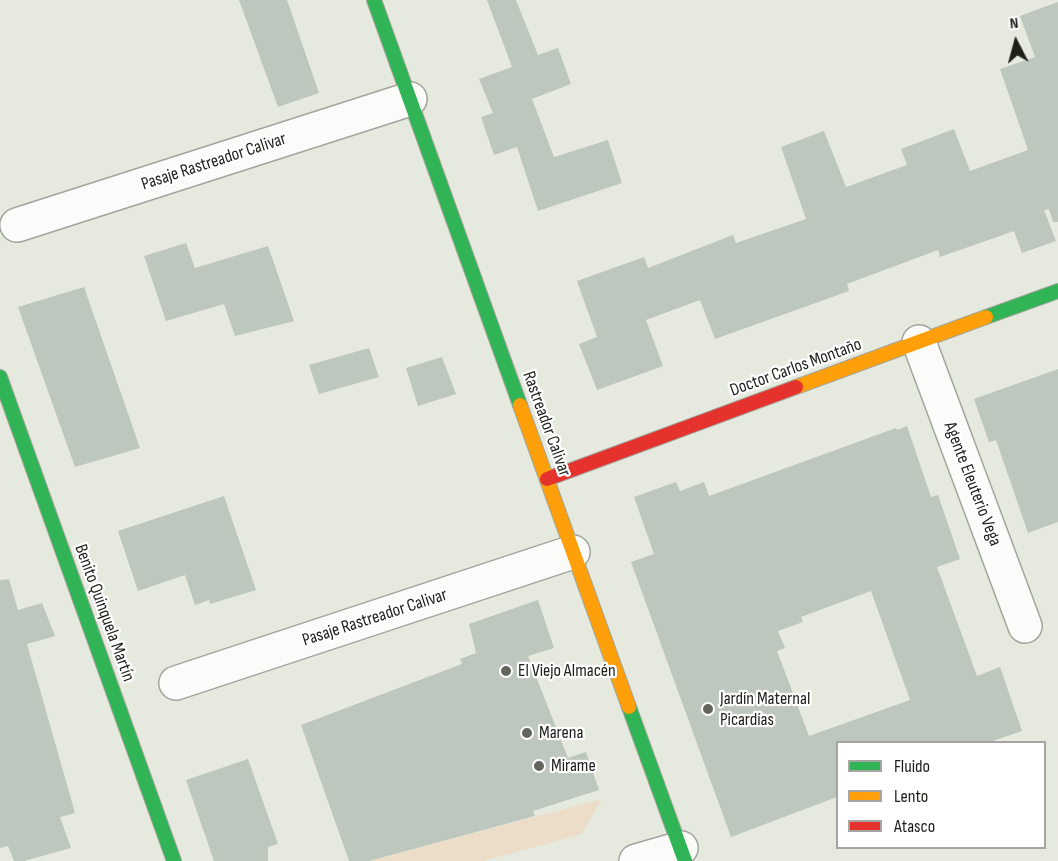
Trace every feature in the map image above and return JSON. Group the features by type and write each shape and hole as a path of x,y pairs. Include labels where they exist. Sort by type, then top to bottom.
{"street":[{"name":"Rastreador Calivar","path":"374,0 683,855"},
{"name":"Pasaje Rastreador Calivar","path":"17,225 410,99"},
{"name":"Doctor Carlos Montaño","path":"547,479 1058,291"},
{"name":"Agente Eleuterio Vega","path":"919,342 1025,626"},
{"name":"Benito Quinquela Martín","path":"0,377 174,861"},
{"name":"Pasaje Rastreador Calivar","path":"176,683 573,552"},
{"path":"636,861 683,855"}],"shaded area":[{"path":"602,799 582,834 484,861 369,861"}],"building":[{"path":"239,0 287,0 319,93 278,107"},
{"path":"487,0 516,0 538,55 558,48 571,84 532,99 554,157 608,140 622,183 538,211 517,147 494,155 481,117 493,113 479,79 512,67"},
{"path":"1058,2 1058,222 1053,222 1049,209 1044,210 1056,241 1022,253 1014,231 940,257 938,250 847,284 849,291 715,339 700,300 646,320 663,366 597,390 579,344 597,337 577,281 644,257 648,268 733,235 736,243 806,219 781,147 824,131 846,187 907,165 901,149 954,129 970,171 1028,150 1000,69 1035,57 1020,16"},
{"path":"186,243 195,268 268,246 294,321 235,336 224,304 166,321 144,256"},
{"path":"84,287 140,448 75,467 18,307"},
{"path":"369,348 379,377 319,394 309,365"},
{"path":"442,357 456,394 418,406 406,368"},
{"path":"1058,369 1058,522 1028,533 996,440 989,442 974,399"},
{"path":"907,426 931,497 938,495 960,559 937,567 977,676 1000,667 1022,731 993,741 836,741 836,797 731,837 631,562 654,554 634,497 676,482 680,491 704,482 709,496 896,428 897,430","holes":["871,591 910,700 809,736 777,651 785,648 778,631 803,622 801,617"]},
{"path":"224,496 256,590 210,604 209,600 195,605 185,575 138,591 118,531"},
{"path":"9,579 18,610 42,603 55,636 27,644 75,813 60,817 71,848 24,861 14,861 8,846 0,848 0,580"},
{"path":"538,600 554,648 528,656 568,758 586,752 599,790 533,811 535,816 369,861 349,861 301,725 462,664 460,659 476,653 469,624"},
{"path":"248,759 278,844 268,847 268,861 214,861 186,780"}],"traffic: fast":[{"path":"374,0 520,405"},
{"path":"986,317 1058,291"},
{"path":"0,377 174,861"},
{"path":"629,707 685,861"}],"traffic: slow":[{"path":"796,387 986,317"},
{"path":"520,405 629,707"}],"traffic: jam":[{"path":"547,479 796,387"}],"place":[{"name":"El Viejo Almacén","path":"506,671"},
{"name":"Jardín Maternal Picardías","path":"708,709"},
{"name":"Marena","path":"527,733"},
{"name":"Mirame","path":"539,766"}]}
